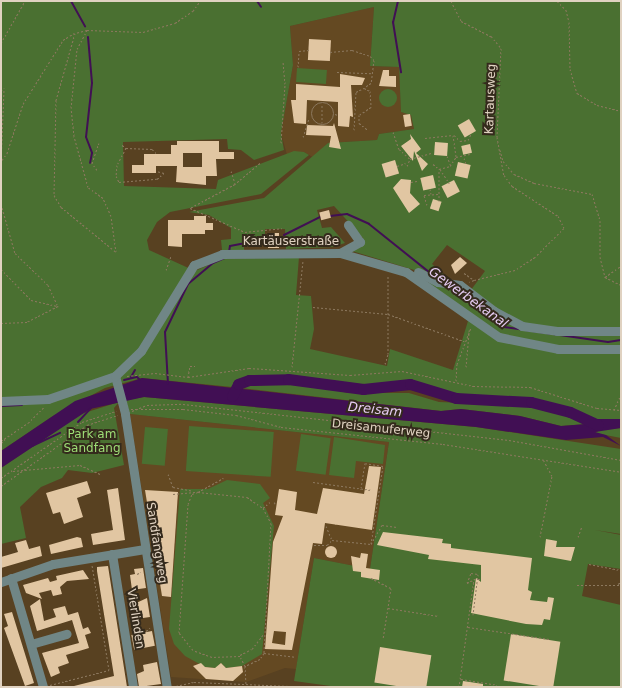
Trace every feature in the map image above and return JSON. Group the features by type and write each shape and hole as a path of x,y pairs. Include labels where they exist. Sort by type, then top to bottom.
{"street":[{"path":"340,253 360,242 348,224"},
{"name":"Kartäuserstraße","path":"1,401 48,399 116,378 141,351 194,265 222,254 304,252 340,253 406,272 474,321 499,337 558,349 621,349"},
{"path":"406,272 414,271 438,282 449,285 460,285 494,311 522,326 557,331 621,331"},
{"name":"Sandfangweg","path":"116,378 124,408 167,687"},
{"path":"1,582 53,564 145,549"},
{"name":"Vierlinden","path":"112,554 133,687"},
{"path":"11,578 43,687"},
{"path":"31,644 67,634"}],"path":[{"path":"1,43 25,1"},
{"path":"2,160 7,153 23,104 63,40 74,33 87,30 142,32 175,23 193,11 200,1"},
{"name":"Kartausweg","path":"451,1 461,21 491,36 501,48 497,137 504,175 512,186 558,216 564,228 535,257 515,270 474,280"},
{"path":"557,1 566,10 569,22 570,70 577,92 597,105 621,111"},
{"path":"74,33 53,122 57,178 54,195 61,207 116,252 112,216 103,198 88,187 74,136 71,108 77,49 87,30"},
{"path":"298,67 299,51 309,50"},
{"path":"330,52 352,50 370,56 374,60 371,83 356,92 354,130"},
{"path":"281,142 285,84 283,62"},
{"path":"337,72 372,73"},
{"path":"1,91 4,88 1,164"},
{"path":"364,88 370,91 371,107 359,115 359,123 368,130"},
{"path":"322,104 322,123"},
{"path":"303,137 310,119 311,106 322,104 332,107 334,114 331,121 322,123 310,119"},
{"path":"334,114 338,115"},
{"path":"393,132 399,149 412,162 407,166"},
{"path":"425,138 453,135 460,141 468,140 471,134"},
{"path":"439,168 451,164 456,157 453,135"},
{"path":"497,137 503,161 514,174 534,183 592,194 600,221 600,257 605,277 621,285"},
{"path":"97,170 92,163 99,143"},
{"path":"122,145 126,148 152,149 156,153"},
{"path":"126,148 117,165 116,176 119,182 157,179 164,173 156,171"},
{"path":"410,159 431,153"},
{"path":"456,157 464,158 470,154"},
{"path":"447,156 451,164"},
{"path":"464,158 466,164"},
{"path":"260,163 235,184 190,208 246,232 282,228"},
{"path":"397,166 406,163"},
{"path":"433,164 439,168 449,183"},
{"path":"439,168 439,201"},
{"path":"231,171 235,184"},
{"path":"411,182 417,181"},
{"path":"430,189 431,194"},
{"path":"427,205 424,195 438,194"},
{"path":"1,204 15,253 48,285 58,306"},
{"path":"292,368 304,252"},
{"path":"166,270 171,256"},
{"path":"605,277 621,266"},
{"path":"385,364 389,267"},
{"path":"1,269 31,300 58,306"},
{"path":"464,273 474,280"},
{"path":"460,285 474,280"},
{"path":"1,322 26,322 58,306"},
{"path":"313,307 388,314 464,340"},
{"path":"455,382 459,356 464,340 474,321"},
{"path":"466,368 469,329"},
{"path":"188,377 190,366 195,366"},
{"path":"128,376 140,374 188,377 249,368 292,368 350,375 402,371 473,386 530,387 614,410 621,410"},
{"path":"614,410 621,394"},
{"path":"1,443 28,423 48,399"},
{"path":"1,478 82,422 124,408 139,409 156,404 183,404 508,440 621,460"},
{"path":"1,486 87,425 124,408"},
{"name":"Dreisamuferweg","path":"139,409 183,409 236,415 281,427 543,458 621,472"},
{"path":"1,441 8,438"},
{"path":"540,537 552,476 543,458"},
{"path":"361,488 365,463 383,466 371,544"},
{"path":"13,471 80,466 100,474"},
{"path":"168,474 172,487 198,492 237,494 263,508 273,533 264,634 264,653 260,659 245,666"},
{"path":"223,478 192,494 188,504 179,633 186,645 202,654 221,658 240,656 252,649 264,634"},
{"path":"313,482 372,490"},
{"path":"173,494 194,491"},
{"path":"263,508 270,502"},
{"path":"371,544 382,525 397,527"},
{"path":"326,526 332,540"},
{"path":"578,537 582,526"},
{"path":"332,540 371,544"},
{"path":"314,545 328,545 332,540"},
{"path":"43,687 109,670 90,557"},
{"path":"589,564 621,570"},
{"path":"474,615 478,579 478,574 471,573 467,583 474,579 478,579 481,579"},
{"path":"371,578 390,588 383,639"},
{"path":"459,687 474,579"},
{"path":"577,585 621,585"},
{"path":"388,608 438,616"},
{"path":"467,627 549,639"},
{"path":"264,653 295,657"},
{"path":"240,656 245,666 246,687"},
{"path":"460,678 497,685"},
{"path":"173,687 246,684 313,687"}],"shaded area":[{"path":"374,7 370,66 399,67 401,112 411,115 414,129 379,134 377,140 328,143 314,158 304,152 287,155 281,133 293,65 290,26"},
{"path":"130,414 389,442 370,569 314,558 296,669 285,668 246,682 171,677"}],"green space":[{"path":"1,1 621,1 621,419 598,420 533,399 462,396 400,381 368,385 289,375 250,377 232,387 142,378 105,388 53,416 1,451","holes":["374,7 370,66 399,67 401,112 411,115 414,129 379,134 377,140 328,143 264,198 189,212 209,215 231,228 231,239 221,240 222,250 244,250 244,243 265,241 265,229 285,229 286,249 332,247 345,243 331,227 322,228 317,210 334,206 363,238 352,251 447,280 449,279 432,264 447,245 485,271 468,294 431,281 423,287 468,321 453,370 390,349 387,366 310,349 314,329 311,296 296,295 299,257 222,259 195,271 149,250 147,240 157,222 170,212 261,194 309,155 304,152 294,151 218,180 216,189 124,186 123,142 227,139 228,149 241,150 254,160 284,150 281,133 293,65 290,26"]},
{"path":"297,68 327,70 326,84 296,82"},
{"path":"384,89 392,89 397,94 395,105 392,107 384,107 379,102 379,94"},
{"path":"252,380 305,383 348,393 409,393 439,402 539,406 588,424 561,426 520,416 461,409 441,411 241,388 241,384"},
{"path":"144,397 476,427 621,449 621,534 595,530 621,535 621,569 588,564 582,596 621,605 621,687 338,687 294,681 314,558 370,569 389,442 130,414 126,400"},
{"name":"Park am Sandfang","path":"119,402 114,408 124,465 92,473 68,470 62,478 41,487 20,507 26,538 1,544 1,468 81,414"},
{"path":"189,426 274,432 271,477 186,471"},
{"path":"145,427 168,429 165,466 142,464"},
{"path":"621,428 621,438 595,433 600,430"},
{"path":"301,434 331,438 326,475 296,471"},
{"path":"334,437 385,445 383,464 356,461 354,478 329,475"},
{"path":"227,480 260,484 270,498 263,503 274,526 262,654 242,666 226,668 221,663 216,668 205,667 185,656 174,644 169,629 180,489 208,489"}],"water":[{"name":"Dreisam","path":"142,378 441,411 461,409 520,416 561,426 586,424 594,419 621,419 621,428 595,432 606,435 621,446 603,437 566,440 476,427 144,397 90,409 1,468 1,451 75,401"}],"building":[{"path":"309,39 331,40 330,61 308,60"},
{"path":"383,70 389,70 389,76 396,76 396,87 379,86"},
{"path":"340,74 365,78 362,85 351,85 353,117 350,116 349,127 338,126 338,102 307,100 306,124 294,123 291,100 296,100 296,84 340,87"},
{"path":"410,114 412,126 405,127 403,115"},
{"path":"469,119 476,131 465,138 458,126"},
{"path":"334,123 341,149 329,147 331,136 306,135 307,125 333,126"},
{"path":"410,134 421,149 416,153 428,164 422,171 414,151 413,161 401,146 411,139"},
{"path":"177,141 219,141 219,152 234,152 234,159 216,159 217,176 206,176 206,185 176,182 177,166 156,166 156,173 132,173 132,165 144,165 144,154 171,154 171,145 177,145","holes":["183,153 202,153 202,167 183,167"]},
{"path":"435,142 448,143 447,156 434,155"},
{"path":"470,144 472,153 463,155 461,146"},
{"path":"395,160 399,173 386,177 382,164"},
{"path":"458,162 471,165 468,179 455,176"},
{"path":"433,175 436,188 423,191 420,178"},
{"path":"401,179 411,180 410,193 420,204 409,213 393,188"},
{"path":"454,180 460,192 447,198 442,186"},
{"path":"433,199 442,202 438,211 430,209"},
{"path":"329,210 331,218 321,220 319,212"},
{"path":"194,216 206,216 206,223 213,223 213,230 205,230 205,234 182,234 182,247 168,246 168,220 194,220"},
{"path":"268,233 279,233 279,248 268,248"},
{"path":"460,257 467,263 455,274 451,265"},
{"path":"369,466 381,467 372,530 325,523 322,544 313,543 292,650 265,649 273,542 283,516 275,515 279,489 297,492 295,510 317,514 323,488 364,494","holes":["274,631 286,632 285,645 272,643"]},
{"path":"87,481 91,493 77,498 83,517 64,524 60,512 53,514 46,493"},
{"path":"118,488 125,540 93,545 91,534 113,530 107,490"},
{"path":"145,490 178,492 171,597 162,596"},
{"path":"383,532 443,539 442,543 451,544 451,548 532,558 528,590 532,592 530,600 547,602 548,597 554,598 550,620 544,619 542,625 526,624 471,613 476,578 481,582 481,565 428,559 429,555 377,545"},
{"path":"77,537 81,538 83,547 51,554 49,545"},
{"path":"546,539 557,541 556,547 575,547 571,561 544,556"},
{"path":"26,540 29,549 40,546 42,556 1,568 1,557 18,552 15,543"},
{"path":"329,546 333,546 337,552 333,558 329,558 325,554 325,550"},
{"path":"361,553 368,554 366,568 380,570 379,580 361,577 361,572 353,571 351,556 360,558"},
{"path":"108,566 127,687 70,687 114,676 97,571 97,567"},
{"path":"143,568 146,588 132,590 130,575 135,574 134,569"},
{"path":"83,570 89,579 67,581 60,587 62,594 53,596 51,590 39,593 42,599 26,593 23,585 48,578 50,582 57,580 56,576"},
{"path":"147,598 150,617 136,619 134,604"},
{"path":"40,599 44,621 56,617 53,609 65,606 68,615 78,612 83,629 88,627 91,633 85,635 89,648 66,655 69,663 58,667 60,673 51,677 42,653 79,643 72,620 37,631 30,606"},
{"path":"12,612 34,683 25,686 4,628 8,626 4,614"},
{"path":"152,631 155,646 134,650 131,635"},
{"path":"511,634 560,642 553,687 504,680"},
{"path":"380,647 431,655 426,687 402,687 374,683"},
{"path":"157,662 161,684 139,687 137,674 144,671 143,665"},
{"path":"201,663 205,667 215,668 221,663 226,668 242,666 243,672 233,681 206,679 193,666"},
{"path":"463,681 483,684 483,687 462,687"}],"waterway":[{"path":"71,1 85,26"},
{"path":"257,1 261,7"},
{"path":"398,1 393,22 401,72"},
{"path":"88,37 92,83 86,137 92,153 90,163"},
{"name":"Gewerbekanal","path":"330,216 347,214 369,224 434,276"},
{"name":"Gewerbekanal","path":"284,235 320,217"},
{"path":"229,252 230,246 265,239"},
{"path":"168,384 165,332 188,284 213,263 225,258"},
{"name":"Gewerbekanal","path":"449,287 504,327 608,342 621,340"},
{"path":"131,377 135,370"},
{"path":"124,380 137,377 140,380"},
{"path":"232,396 238,384 249,380 288,379 363,389 410,384 456,398 531,402 570,412 598,425"},
{"path":"1,406 22,405"},
{"path":"78,422 91,408"},
{"path":"32,446 60,433"}]}
